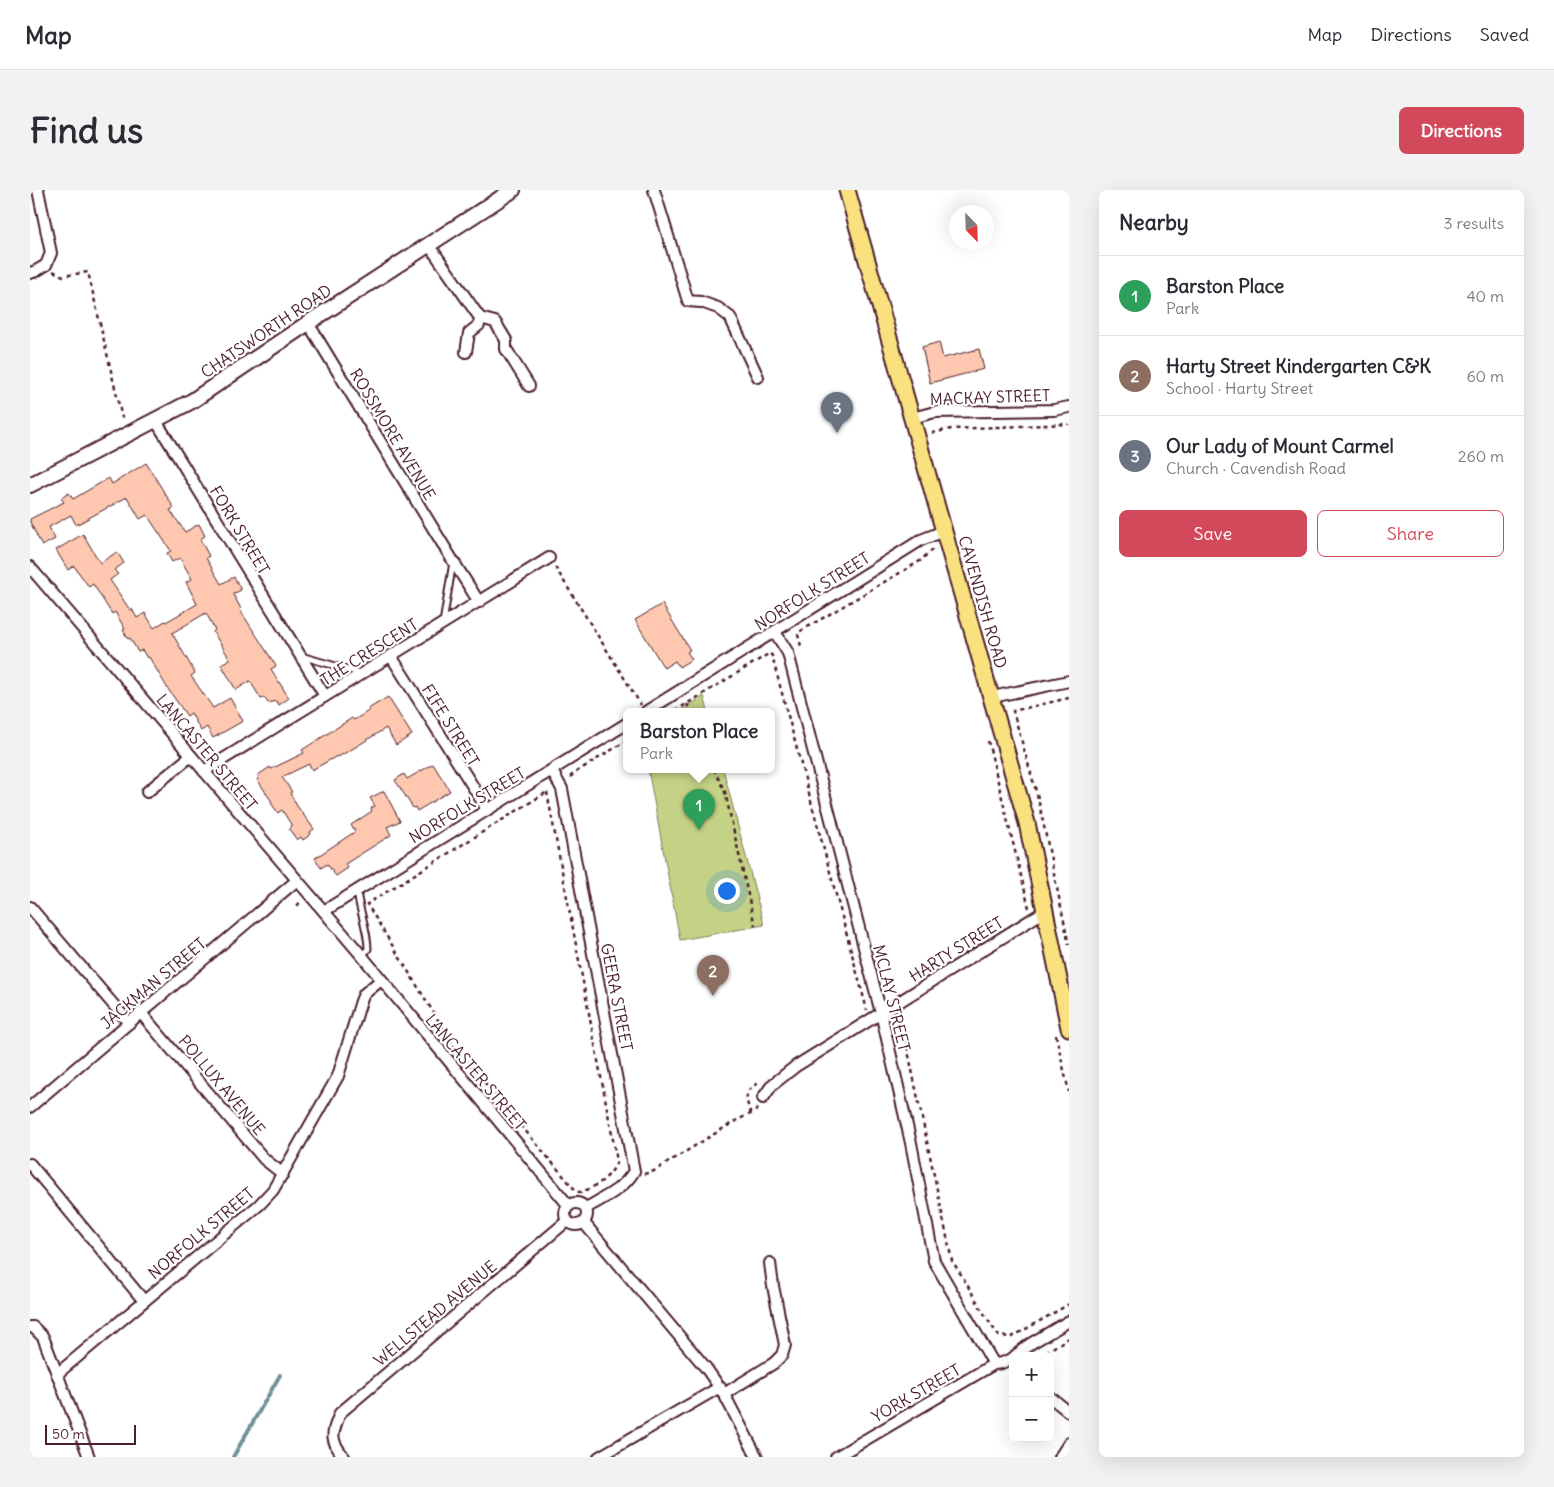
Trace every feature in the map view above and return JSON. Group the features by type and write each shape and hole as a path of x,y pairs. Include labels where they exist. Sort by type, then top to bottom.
{"main road":[{"name":"CHATSWORTH ROAD","path":"30,485 156,421 205,393 308,323 514,190"},
{"name":"CAVENDISH ROAD","path":"847,190 992,697 1026,823 1037,911 1069,1028"}],"street":[{"path":"30,273 46,264 52,253 38,190"},
{"path":"654,190 688,301 701,302 718,308 730,317 758,377"},
{"path":"429,245 480,318 495,322 506,340 506,349 529,386"},
{"path":"466,352 469,333 479,325 480,318"},
{"name":"ROSSMORE AVENUE","path":"308,323 480,602"},
{"name":"MACKAY STREET","path":"912,418 935,412 1054,410 1069,407"},
{"name":"FORK STREET","path":"156,421 326,696"},
{"name":"NORFOLK STREET","path":"651,708 922,540 944,531"},
{"name":"THE CRESCENT","path":"204,771 549,558"},
{"name":"LANCASTER STREET","path":"30,567 296,881 362,956 569,1206"},
{"name":"MCLAY STREET","path":"775,632 788,653 881,1013 911,1143 934,1261 994,1364"},
{"name":"FIFE STREET","path":"391,656 487,809"},
{"path":"992,697 1069,681"},
{"name":"NORFOLK STREET","path":"324,911 623,726"},
{"path":"147,792 191,756"},
{"name":"GEERA STREET","path":"552,771 562,789 634,1171 630,1179"},
{"name":"JACKMAN STREET","path":"30,1106 296,881"},
{"path":"30,907 129,1023"},
{"name":"HARTY STREET","path":"763,1098 772,1085 796,1066 1037,911"},
{"name":"NORFOLK STREET","path":"57,1374 259,1205 273,1190 338,1076 364,994 381,980"},
{"name":"POLLUX AVENUE","path":"141,1013 264,1159 282,1174"},
{"path":"30,1164 144,1300"},
{"path":"586,1208 630,1179"},
{"path":"580,1204 586,1208 588,1214 584,1223 576,1226 569,1224 565,1211 569,1206 580,1204"},
{"name":"WELLSTEAD AVENUE","path":"344,1457 334,1445 332,1434 340,1413 567,1221"},
{"path":"584,1223 706,1368 722,1390 757,1457"},
{"path":"599,1457 774,1363 782,1355 785,1345 770,1263"},
{"name":"YORK STREET","path":"1021,1352 1030,1344 1069,1321"},
{"path":"32,1327 42,1338 89,1457"},
{"name":"YORK STREET","path":"836,1457 994,1364 1009,1360"},
{"path":"1054,1400 1069,1412"},
{"path":"1060,1457 1069,1443"}],"lane":[{"path":"443,624 453,561"},
{"path":"299,655 363,674"},
{"path":"357,890 358,904 368,937 368,949 362,956"}],"path":[{"path":"46,264 55,273 63,276 88,272 122,418"},
{"path":"932,433 951,429 1069,424"},
{"path":"801,646 798,636 799,632 920,560 934,548 937,557"},
{"path":"549,558 644,708"},
{"path":"680,708 770,653 772,656 867,1011"},
{"path":"1069,698 1013,710 1038,798 1069,945"},
{"path":"687,704 690,708"},
{"path":"988,741 1037,911"},
{"path":"570,777 623,743"},
{"path":"716,773 725,792 755,926"},
{"path":"546,792 617,1161 614,1170 606,1178 581,1192 577,1192 454,1046 367,904 546,792"},
{"path":"297,906 301,901"},
{"path":"896,1012 903,1027 952,1261 989,1323 999,1336 1012,1337 1069,1304"},
{"path":"751,1114 746,1101 746,1094 750,1089 765,1080"},
{"path":"630,1179 654,1171 737,1120 755,1112 763,1098"},
{"path":"1046,1352 1069,1338"}],"green space":[{"path":"704,696 707,708 685,708"},
{"path":"649,773 724,773 764,925 680,940"}],"building":[{"path":"939,342 943,358 979,349 984,369 930,383 922,347"},
{"path":"146,463 174,508 170,510 185,532 199,524 205,536 200,539 209,556 206,558 221,584 234,577 241,590 233,594 240,610 276,666 271,669 289,698 279,705 276,701 268,703 264,697 261,699 250,681 236,690 221,664 230,659 213,632 215,630 206,613 172,633 195,673 191,676 213,708 230,698 243,721 213,738 207,727 201,731 191,713 187,716 149,657 147,658 142,650 138,652 130,638 128,639 123,630 125,629 115,612 112,614 93,584 89,587 74,566 68,570 56,550 83,534 100,563 117,552 124,563 114,570 118,574 110,580 137,618 145,613 154,628 197,604 186,582 192,579 180,558 172,562 167,553 171,551 147,515 140,519 127,497 76,525 71,515 49,527 55,539 42,546 30,522 30,519 64,502 61,498 69,493 73,499 109,478 112,484"},
{"path":"662,604 690,650 687,652 692,659 679,667 675,661 664,668 635,620"},
{"path":"388,697 412,735 396,745 386,728 354,748 312,770 309,764 282,777 292,792 290,793 297,806 314,829 303,840 301,837 297,840 289,829 292,826 282,810 278,813 271,803 257,779 258,775 270,767 271,769 304,753 302,750 352,718 354,720"},
{"path":"433,764 450,791 417,811 415,807 413,808 395,780 404,774 407,779"},
{"path":"384,791 400,821 387,827 391,835 345,864 348,868 336,876 327,864 321,868 315,858 353,833 355,831 351,825 372,811 371,808 375,806 370,798"}],"waterway":[{"path":"233,1457 280,1375"}],"place":[{"name":"Our Lady of Mount Carmel","path":"837,433"},
{"name":"Barston Place","path":"699,830"},
{"name":"Harty Street Kindergarten C&K","path":"713,996"}]}
